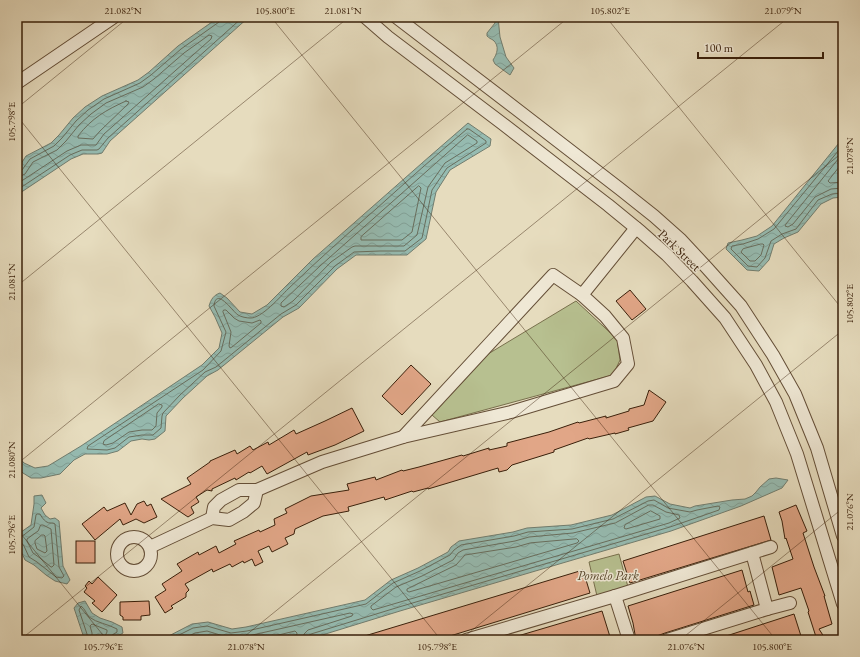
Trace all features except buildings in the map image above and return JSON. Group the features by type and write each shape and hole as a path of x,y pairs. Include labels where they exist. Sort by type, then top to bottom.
{"street":[{"path":"17,83 114,17"},
{"name":"Park Street","path":"365,17 388,38 584,186 636,228 667,255 725,318 756,366 776,402 797,454 843,604"},
{"name":"Park Street","path":"396,17 597,171 676,235 741,306 773,355 795,394 817,448 840,516 843,536"},
{"path":"584,186 597,171"},
{"path":"582,295 636,228"},
{"path":"212,518 214,507 221,500 239,490 257,490 322,462 403,437 511,412 614,380 628,364 623,338 605,316 582,295 553,275 403,437"},
{"path":"765,383 783,373"},
{"path":"150,547 212,518 229,520 243,512 254,503 257,490"},
{"path":"466,640 615,596 771,547"},
{"path":"752,553 767,609"},
{"path":"615,596 630,640"},
{"path":"667,640 790,603"}],"green space":[{"path":"576,301 617,339 620,360 613,375 440,422 432,415 488,354"},
{"name":"Pomelo Park","path":"619,554 628,587 597,596 589,562"}],"water":[{"path":"219,17 249,17 110,141 102,153 83,154 71,159 17,195 17,170 26,156 51,143 85,107 102,96 138,80 178,46"},
{"path":"495,17 498,17 500,37 506,57 514,68 510,75 495,64 493,60 497,53 497,45 487,36 487,33 495,23"},
{"path":"468,123 491,139 490,146 450,170 436,192 426,239 407,255 356,255 337,269 299,308 283,317 218,370 207,376 166,416 165,431 155,439 131,441 118,451 107,454 85,454 74,460 60,474 41,478 31,478 17,467 17,455 24,463 35,468 48,466 81,446 202,365 219,348 222,333 209,306 214,296 220,293 240,312 252,314 267,305 313,259"},
{"path":"843,138 843,197 833,198 821,204 798,232 774,244 769,260 759,271 747,270 726,249 728,243 757,236 772,226"},
{"path":"776,478 788,480 782,488 741,506 671,531 306,640 161,640 192,624 208,622 232,629 365,600 391,580 448,552 451,547 459,541 513,532 527,528 571,525 612,515 646,497 655,496 670,504 690,508 745,499 752,496 769,479"},
{"path":"42,495 46,503 41,508 45,515 50,519 55,518 59,521 63,566 70,580 67,584 55,581 25,560 17,542 17,535 31,525 34,496"},
{"path":"85,601 92,613 122,627 123,633 111,640 84,640 74,608 78,603"}]}
